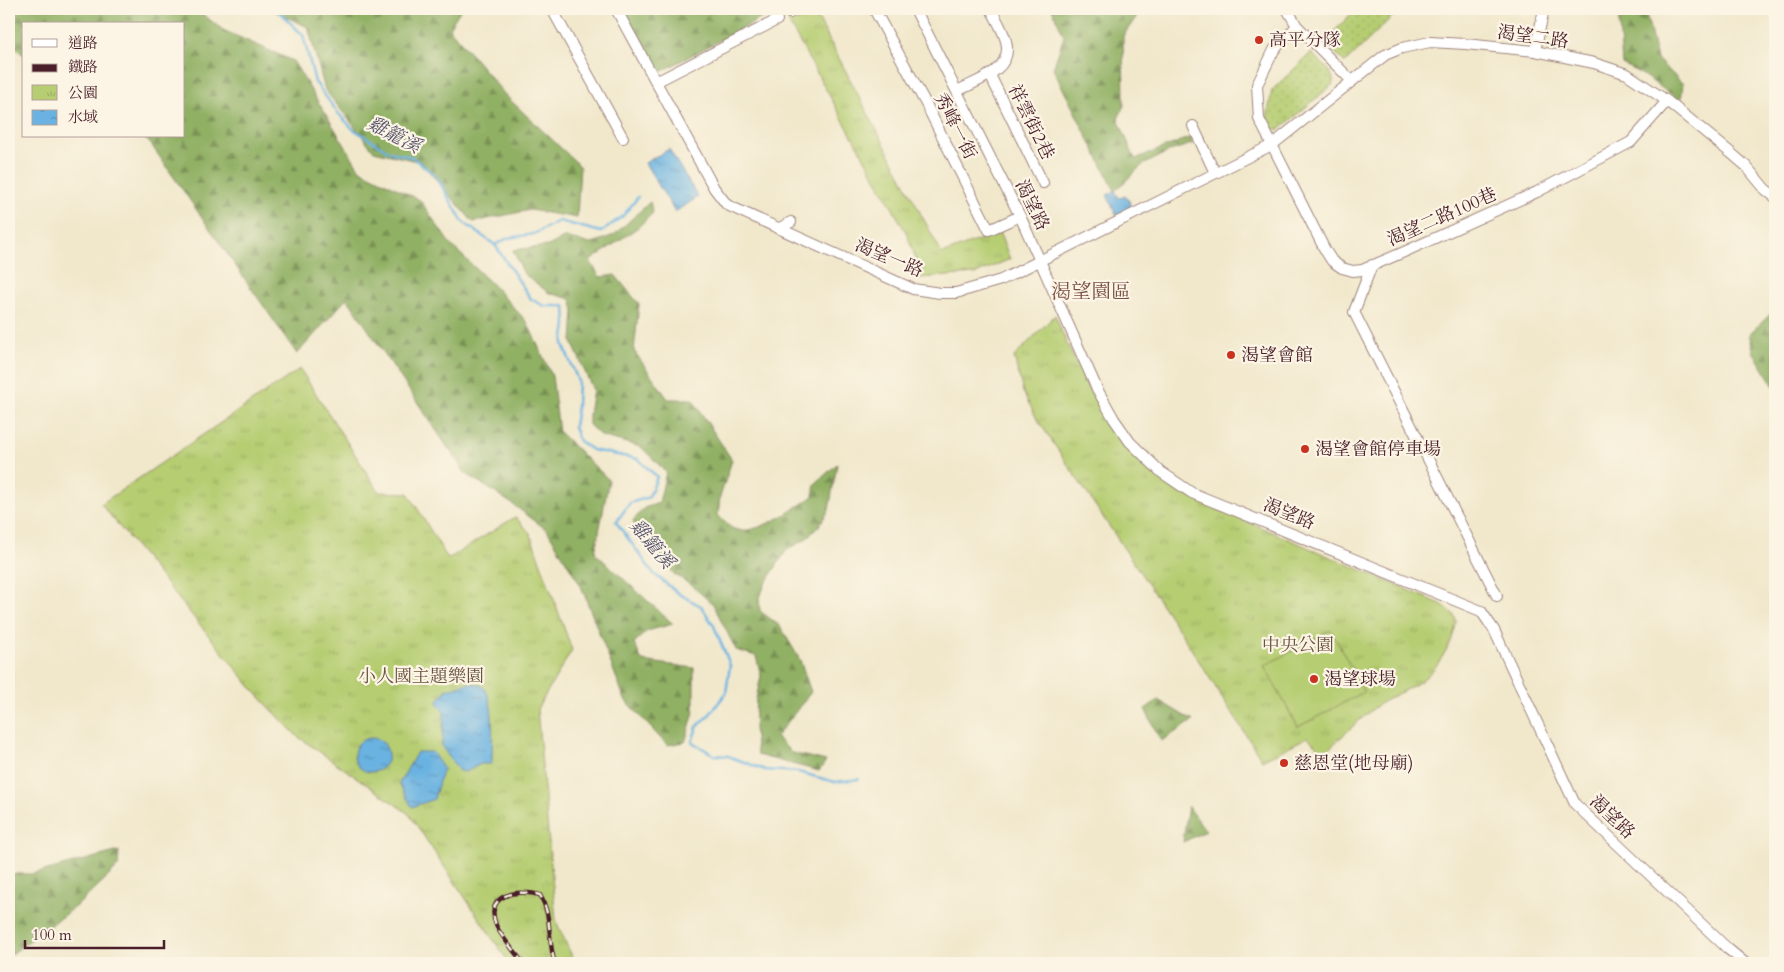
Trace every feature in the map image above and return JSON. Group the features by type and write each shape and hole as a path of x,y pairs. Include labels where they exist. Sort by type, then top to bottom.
{"street":[{"path":"552,9 623,138"},
{"name":"渴望一路","path":"616,9 656,82 689,136 708,171 714,188 725,194 727,205 840,252 913,289 940,294 956,292 1001,280 1272,145"},
{"name":"秀峰一街","path":"874,9 926,104 990,230 1020,216"},
{"name":"渴望路","path":"915,9 1020,216 1097,389 1130,442 1162,472 1192,493 1480,611 1494,630 1575,804 1720,942 1745,963"},
{"path":"957,91 1000,68 1008,52 1006,39 991,9"},
{"path":"1287,9 1297,26 1352,81"},
{"path":"1535,51 1544,9"},
{"path":"656,82 777,20"},
{"name":"渴望二路100巷","path":"1297,26 1274,50 1257,85 1259,120 1325,250 1332,261 1342,268 1353,271 1362,270 1537,192 1631,142 1667,102"},
{"name":"渴望二路","path":"1272,145 1385,55 1402,48 1430,42 1535,51 1594,64 1627,74 1667,102 1731,153 1775,197"},
{"name":"祥雲街2巷","path":"990,75 1043,183"},
{"path":"1193,126 1215,173"},
{"path":"780,228 791,222"},
{"path":"1372,265 1354,312 1497,596"}],"green space":[{"path":"9,9 196,9 223,30 293,61 360,170 420,200 450,244 492,284 527,322 552,376 559,432 609,480 595,553 673,624 647,631 634,643 642,661 694,668 694,712 685,742 667,745 625,700 581,586 547,530 511,503 465,473 347,298 297,354 150,143 144,138 185,138 185,22 22,22 22,53 9,43"},
{"path":"270,9 461,9 449,28 506,96 580,166 577,218 530,210 473,222 421,162 374,151 325,90 308,27"},
{"path":"624,9 777,10 662,71 657,69"},
{"path":"781,9 813,9 942,254 999,232 1010,259 976,274 919,278 916,260 907,234"},
{"path":"1052,9 1142,9 1123,36 1124,105 1118,119 1135,159 1191,137 1192,144 1170,151 1141,166 1115,191 1053,69 1064,36"},
{"path":"1356,9 1400,9 1345,63 1324,42"},
{"path":"1618,9 1645,9 1657,59 1683,84 1681,101 1637,71 1622,64"},
{"path":"1311,53 1332,75 1333,84 1279,130 1271,128 1267,119 1272,90"},
{"path":"650,202 653,213 637,228 590,261 600,277 615,275 639,304 634,351 668,399 692,399 732,460 720,497 718,516 734,529 753,529 764,525 786,514 813,496 815,484 837,464 829,510 819,526 807,538 786,551 765,584 759,600 760,611 780,626 800,660 811,692 776,737 792,753 826,761 819,771 757,755 754,728 756,699 761,676 756,656 736,650 713,604 691,585 674,574 653,547 638,533 633,521 644,508 659,503 666,472 641,447 601,436 589,425 593,390 572,342 574,310 571,299 549,293 524,274 513,250 548,246 566,237 590,244 614,235"},
{"path":"1774,311 1775,364 1773,366 1775,370 1775,388 1754,353 1749,334"},
{"name":"中央公園","path":"1055,315 1077,365 1104,413 1119,435 1156,475 1178,492 1441,604 1450,611 1456,621 1453,635 1442,658 1428,675 1417,684 1378,705 1323,754 1308,737 1262,760 1181,633 1037,419 1023,392 1014,357"},
{"name":"小人國主題樂園","path":"300,369 379,492 408,493 448,559 515,517 530,533 572,650 537,709 556,921 575,963 509,963 409,814 297,736 255,692 101,504"},
{"name":"渴望球場","path":"1331,630 1364,692 1298,727 1264,666"},
{"path":"1158,700 1193,721 1161,741 1145,709"},
{"path":"1188,806 1206,831 1183,842"},
{"path":"119,851 118,867 80,903 9,956 9,874 32,874"}],"water":[{"path":"669,149 698,197 675,212 645,163"},
{"path":"1115,191 1119,198 1126,196 1133,208 1116,215 1107,195"},
{"path":"468,683 483,687 490,701 492,712 492,764 481,764 465,772 459,771 442,747 444,712 437,702 446,690"},
{"path":"371,738 383,743 388,755 383,767 371,772 359,767 354,755 359,743"},
{"path":"417,752 432,752 443,768 434,799 412,807 399,784"}],"waterway":[{"name":"雞籠溪","path":"276,9 303,35 315,82 338,113 353,129 390,152 412,157 436,176 463,222 495,245 531,299 544,306 565,306 566,325 563,344 578,381 574,427 579,441 592,450 638,459 657,477 649,497 630,503 616,522 654,574 679,594 701,606 714,626 730,665 726,693 697,727 692,742 714,755 728,756 765,770 798,772 835,782 859,779"},
{"path":"495,245 508,238 534,234 559,221 601,232 623,216 638,197"}],"railway":[{"path":"523,963 498,930 494,915 495,906 499,900 505,896 522,893 540,895 547,912 555,963"}],"place":[{"name":"高平分隊","path":"1259,40"},
{"name":"渴望會館","path":"1231,355"},
{"name":"渴望會館停車場","path":"1305,449"},
{"name":"渴望球場","path":"1314,679"},
{"name":"慈恩堂(地母廟)","path":"1284,763"}],"district":[{"name":"渴望園區","path":"1091,291"}]}
